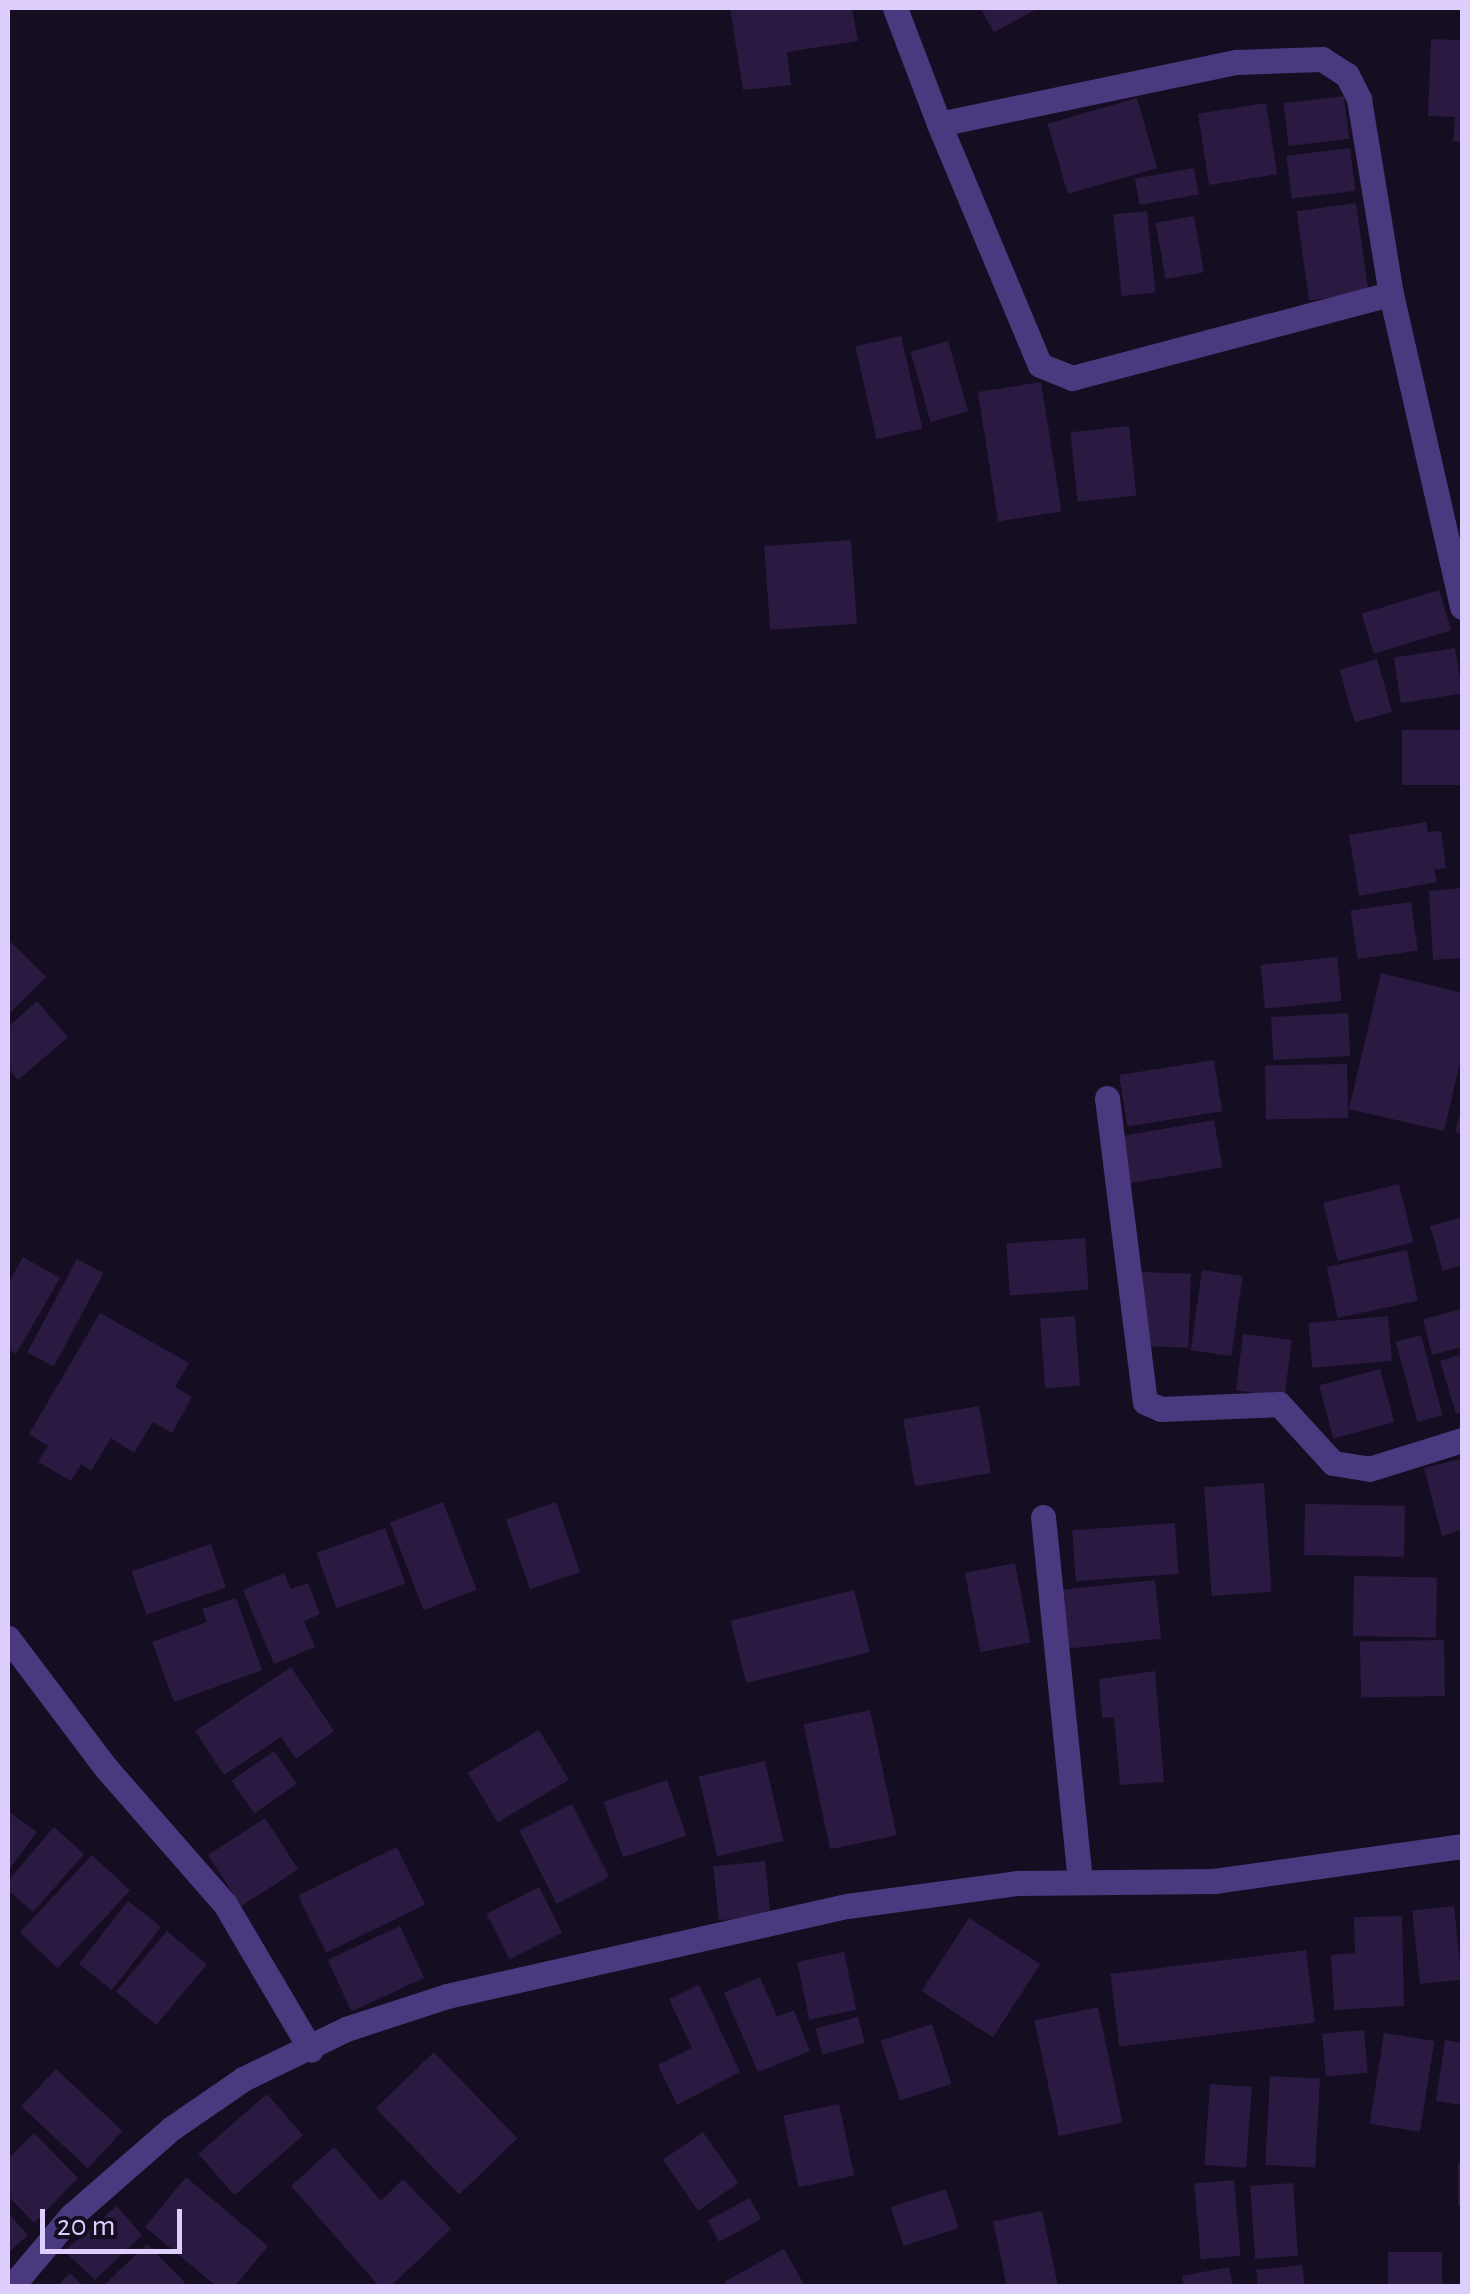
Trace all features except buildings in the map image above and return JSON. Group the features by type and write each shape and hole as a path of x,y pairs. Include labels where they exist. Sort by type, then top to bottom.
{"street":[{"path":"896,8 939,124 1040,365 1072,378 1391,294"},
{"path":"939,124 1177,70 1322,59 1347,75 1359,99 1391,294 1462,607"},
{"path":"1107,1098 1145,1402 1161,1410 1278,1404 1334,1463 1368,1470 1462,1440"},
{"path":"1043,1517 1080,1882"},
{"path":"8,1638 106,1768 224,1904 311,2050"},
{"path":"12,2286 70,2216 172,2128 243,2079 311,2050 346,2028 447,1996 847,1906 1018,1883 1214,1881 1462,1846"}]}
